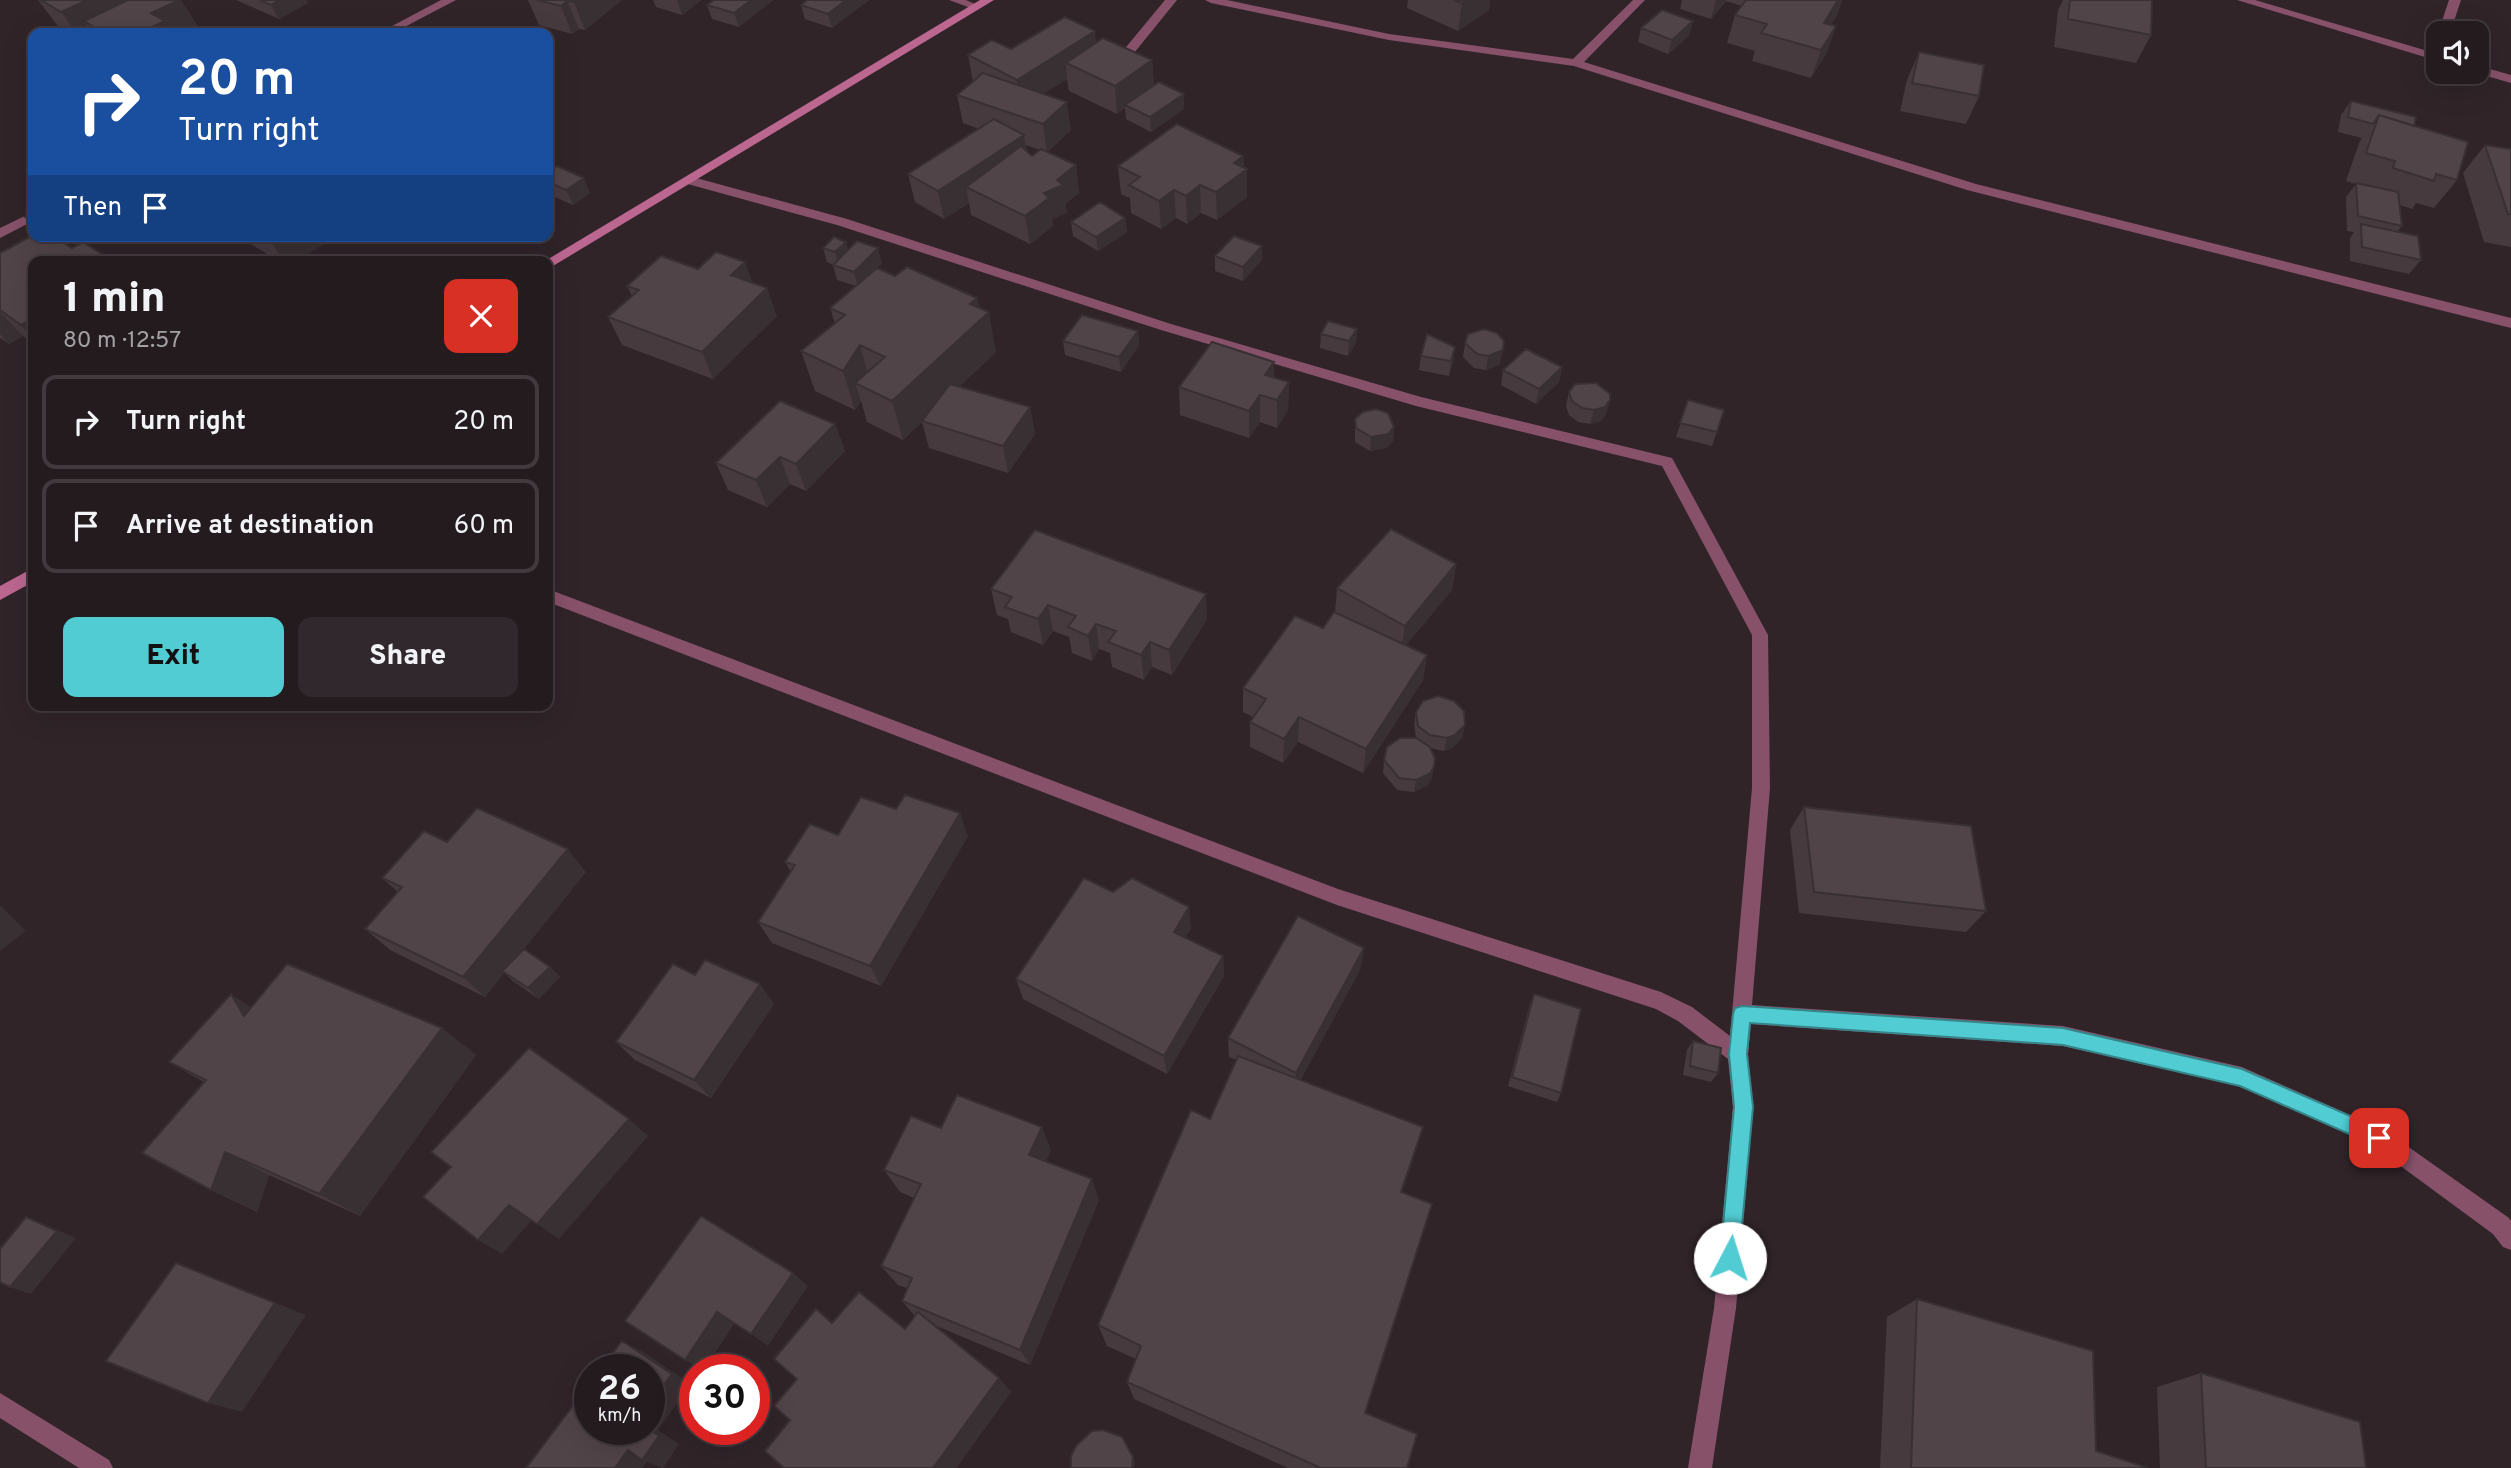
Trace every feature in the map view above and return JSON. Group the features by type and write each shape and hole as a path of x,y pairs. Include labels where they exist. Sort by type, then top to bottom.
{"street":[{"path":"395,28 450,0"},
{"path":"955,0 976,7"},
{"path":"553,262 988,0"},
{"path":"1126,55 1171,0"},
{"path":"1211,0 1389,37 1576,63 1972,187 2511,323"},
{"path":"1576,63 1639,0"},
{"path":"2243,0 2426,52"},
{"path":"2448,21 2455,0"},
{"path":"2489,73 2511,79"},
{"path":"689,180 842,222 1166,327 1407,398 1667,462 1759,635 1761,788 1738,1054 1743,1107 1726,1295 1700,1468"},
{"path":"0,234 28,219"},
{"path":"0,594 28,577"},
{"path":"553,597 1337,897 1661,1001 1685,1014 1738,1054"},
{"path":"1742,1014 2063,1036 2242,1077 2379,1138 2501,1226 2511,1239"},
{"path":"0,1405 101,1468"}],"building":[{"path":"41,0 87,0 61,12"},
{"path":"128,0 179,0 151,13 165,21 150,28 96,28 84,21"},
{"path":"260,0 279,0 271,5"},
{"path":"537,0 577,0 567,1 561,6"},
{"path":"714,0 751,0 734,13 707,5"},
{"path":"807,0 846,0 828,14 801,5"},
{"path":"1746,0 1838,0 1824,23 1836,26 1821,50 1761,33 1767,24 1735,15"},
{"path":"2070,0 2152,0 2151,35 2068,19"},
{"path":"1662,10 1693,21 1672,40 1641,28"},
{"path":"1065,17 1095,31 1017,80 968,55 992,40 1011,49"},
{"path":"1103,38 1152,60 1115,86 1066,63"},
{"path":"1919,52 1984,65 1979,96 1912,83"},
{"path":"983,73 1067,102 1043,124 957,95"},
{"path":"1159,82 1184,94 1150,117 1125,105"},
{"path":"2351,101 2416,117 2414,126 2379,115 2373,124 2348,117"},
{"path":"2379,115 2468,142 2457,180 2436,174 2434,181 2393,168 2395,161 2366,153"},
{"path":"994,119 1024,135 938,191 908,174"},
{"path":"1177,124 1243,156 1234,163 1247,169 1216,192 1200,185 1186,196 1174,190 1159,201 1129,185 1140,177 1118,166"},
{"path":"2485,145 2511,149 2511,214 2508,214"},
{"path":"1021,146 1032,156 1041,149 1076,165 1057,180 1063,185 1044,193 1049,198 1025,216 966,187"},
{"path":"557,166 584,178 566,190 553,184 553,169"},
{"path":"2356,183 2398,192 2402,226 2358,216"},
{"path":"1100,202 1125,218 1096,237 1071,222"},
{"path":"2361,224 2418,236 2421,260 2362,247"},
{"path":"1234,236 1262,246 1243,267 1215,256"},
{"path":"834,237 846,242 835,252 823,248"},
{"path":"28,238 28,242 62,242 72,248 83,242 105,256 28,256 28,321 21,325 0,310 0,253"},
{"path":"857,241 878,248 854,272 833,265"},
{"path":"716,252 745,262 731,275 767,288 702,352 608,317 639,290 627,286 661,256 698,269"},
{"path":"907,267 977,298 970,304 989,312 892,401 855,383 885,357 860,345 843,371 801,351 845,315 830,308 877,268 895,276"},
{"path":"1082,315 1138,331 1119,357 1063,341"},
{"path":"1328,321 1357,329 1349,341 1321,334"},
{"path":"1484,329 1497,333 1504,341 1503,350 1488,356 1477,354 1465,343 1468,334"},
{"path":"1427,334 1455,347 1451,361 1421,356"},
{"path":"1212,342 1274,362 1265,375 1289,382 1277,400 1260,395 1249,411 1179,387"},
{"path":"1526,349 1562,367 1539,389 1503,370"},
{"path":"1596,383 1610,394 1610,400 1605,407 1594,410 1582,408 1572,401 1569,392 1575,384"},
{"path":"950,384 1030,407 1003,446 922,421"},
{"path":"1688,400 1724,410 1717,432 1680,423"},
{"path":"780,401 835,424 796,464 780,457 756,480 716,463"},
{"path":"1376,409 1388,413 1394,427 1388,434 1371,437 1356,428 1355,419 1363,412"},
{"path":"1391,529 1456,564 1405,626 1337,588"},
{"path":"1035,530 1206,594 1169,650 1150,642 1141,655 1108,642 1116,631 1096,624 1088,636 1068,627 1076,616 1048,605 1038,619 1005,607 1012,597 991,589"},
{"path":"1334,612 1427,655 1366,749 1299,717 1284,739 1250,722 1266,699 1243,688 1295,616 1323,628"},
{"path":"1438,696 1454,701 1464,711 1465,725 1455,735 1447,738 1430,735 1418,726 1416,712 1423,701"},
{"path":"1400,738 1416,738 1430,747 1435,759 1431,773 1416,780 1399,778 1384,760 1387,747"},
{"path":"905,795 960,813 870,966 758,922 795,865 785,862 810,824 838,835 861,797 896,809"},
{"path":"1804,807 1971,826 1986,911 1814,892"},
{"path":"477,808 568,849 463,977 365,929 402,887 382,878 424,831 447,842"},
{"path":"1084,878 1113,892 1132,878 1189,907 1174,932 1223,956 1164,1056 1016,979"},
{"path":"1298,916 1364,948 1296,1073 1228,1038"},
{"path":"524,949 550,967 528,988 502,971"},
{"path":"705,960 760,984 694,1080 616,1042 673,964 695,975"},
{"path":"287,964 442,1028 319,1194 225,1152 211,1190 142,1153 206,1080 169,1062 231,994 244,1016"},
{"path":"1534,994 1581,1009 1561,1093 1512,1077"},
{"path":"1693,1041 1721,1048 1718,1073 1690,1066"},
{"path":"529,1048 629,1119 537,1224 509,1205 478,1240 423,1197 451,1167 431,1152"},
{"path":"1238,1056 1423,1127 1401,1192 1432,1204 1365,1413 1417,1434 1407,1468 1321,1468 1127,1382 1141,1346 1098,1325 1191,1110 1210,1119"},
{"path":"957,1095 1042,1127 1029,1155 1092,1179 1020,1350 902,1301 912,1278 881,1266 921,1184 884,1170 911,1116 941,1128"},
{"path":"701,1216 793,1273 751,1334 717,1312 689,1354 679,1356 625,1321"},
{"path":"26,1217 57,1231 10,1287 0,1282 0,1249"},
{"path":"176,1263 275,1303 208,1403 106,1361"},
{"path":"859,1292 905,1329 918,1312 999,1378 933,1468 784,1468 765,1451 790,1420 774,1406 797,1379 774,1359 816,1309 832,1323"},
{"path":"1917,1299 2093,1351 2096,1451 2148,1468 1911,1468"},
{"path":"622,1341 642,1354 612,1354"},
{"path":"665,1369 672,1374 665,1383"},
{"path":"2201,1373 2360,1422 2366,1468 2206,1468"},
{"path":"574,1404 574,1445 653,1445 642,1460 628,1450 615,1468 526,1468"},
{"path":"1103,1430 1122,1437 1133,1457 1132,1468 1071,1468 1071,1456 1076,1446 1092,1431"}],"route":[{"path":"1730,1258 1743,1107 1738,1054 1742,1014 2063,1036 2242,1077 2379,1138"}]}
